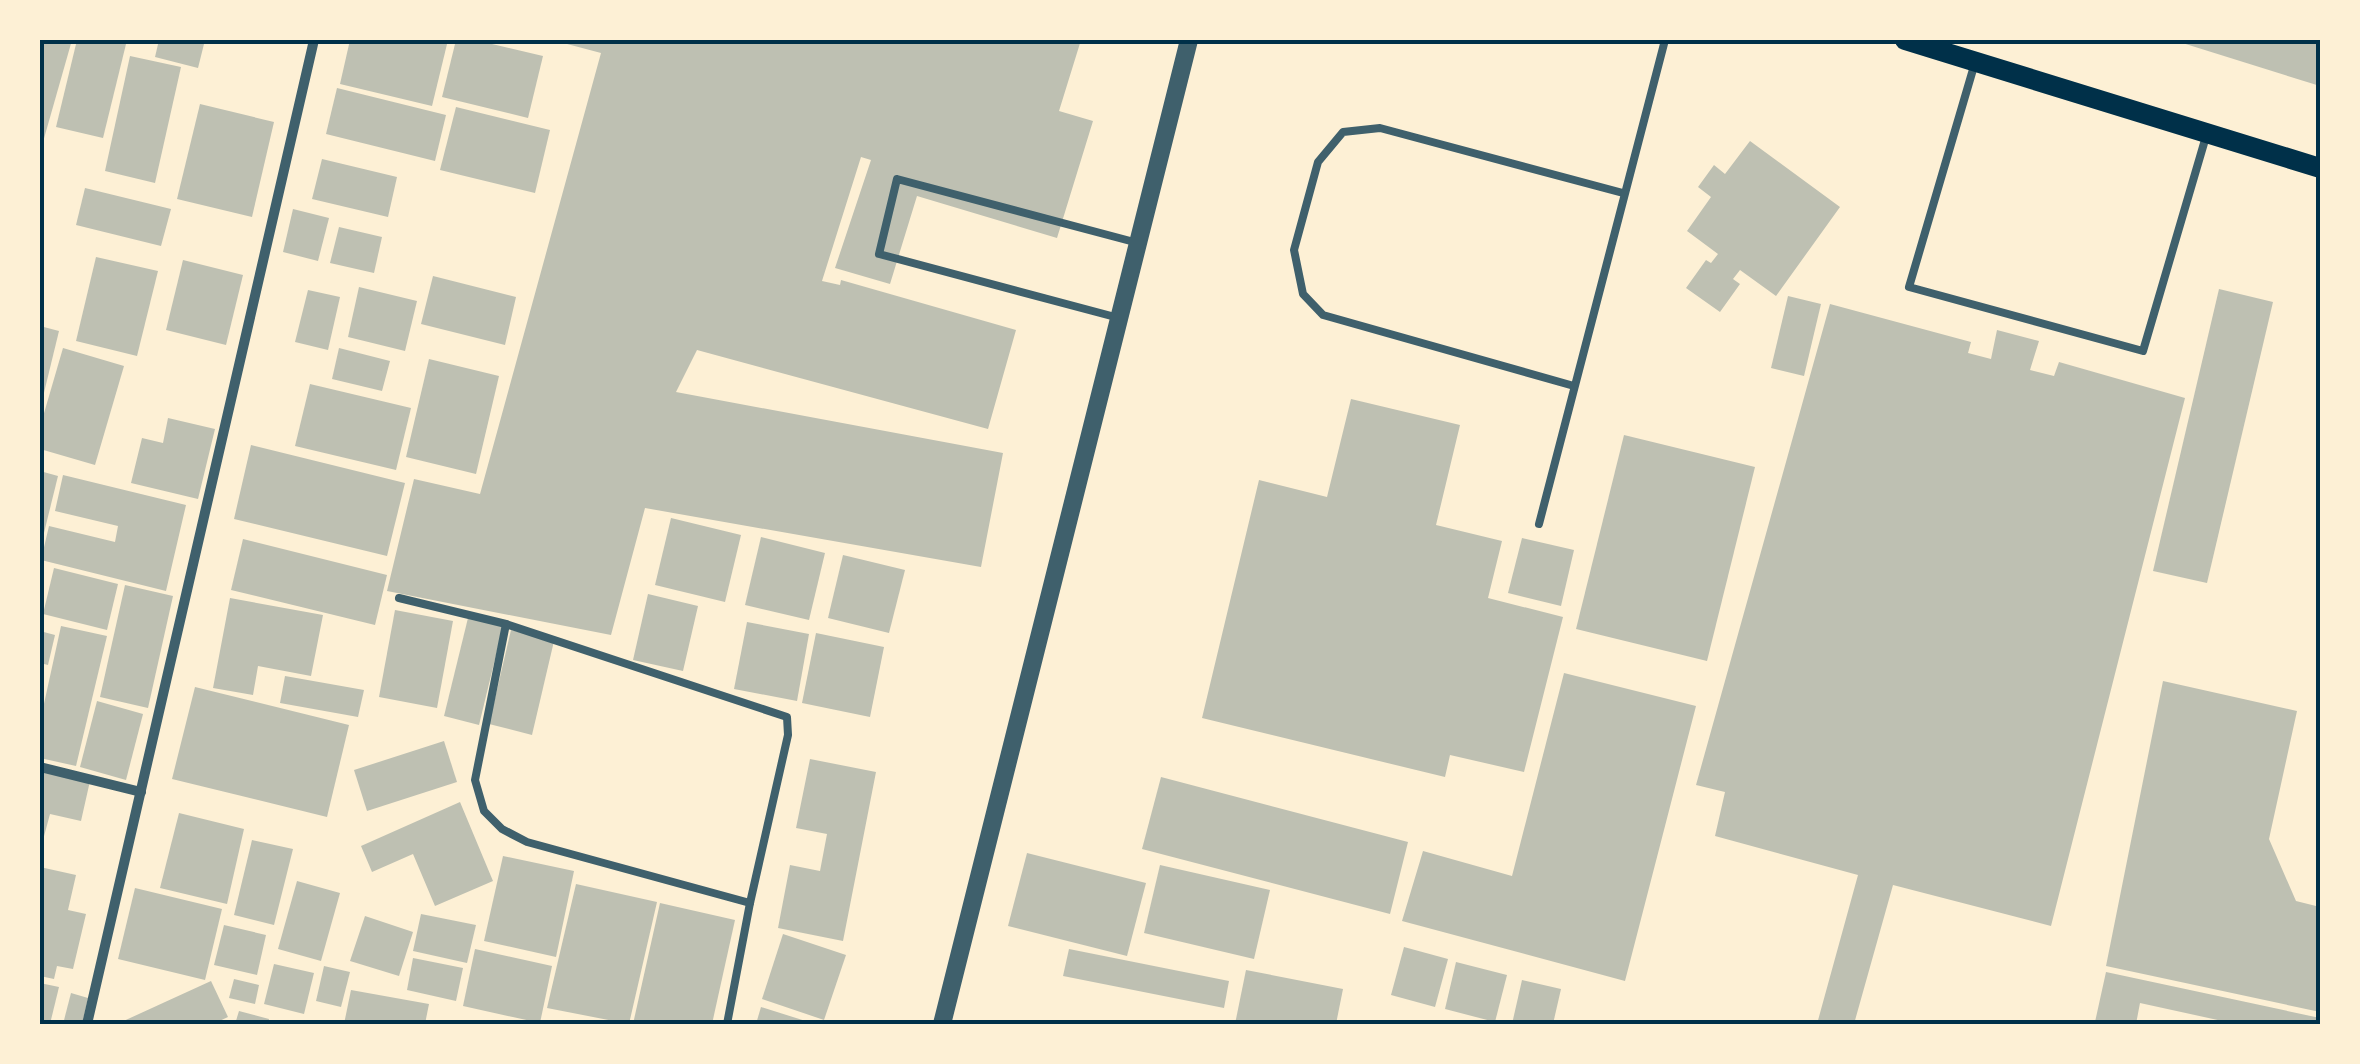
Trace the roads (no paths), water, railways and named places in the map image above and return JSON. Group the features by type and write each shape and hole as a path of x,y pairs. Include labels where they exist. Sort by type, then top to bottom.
{"main road":[{"path":"1905,40 2320,168"}],"street":[{"path":"87,1024 314,40"},
{"path":"942,1024 1189,40"},
{"path":"40,767 140,792"}],"lane":[{"path":"1540,524 1664,40"},
{"path":"1976,62 1908,287 2143,351 2207,133"},
{"path":"1574,386 1323,315 1303,294 1294,250 1318,162 1344,132 1380,128 1623,193"},
{"path":"1119,318 878,254 892,197 897,178 1138,244"},
{"path":"399,598 506,624 787,718 788,735 727,1024"},
{"path":"506,624 476,780 484,812 502,829 527,842 750,902"}]}
